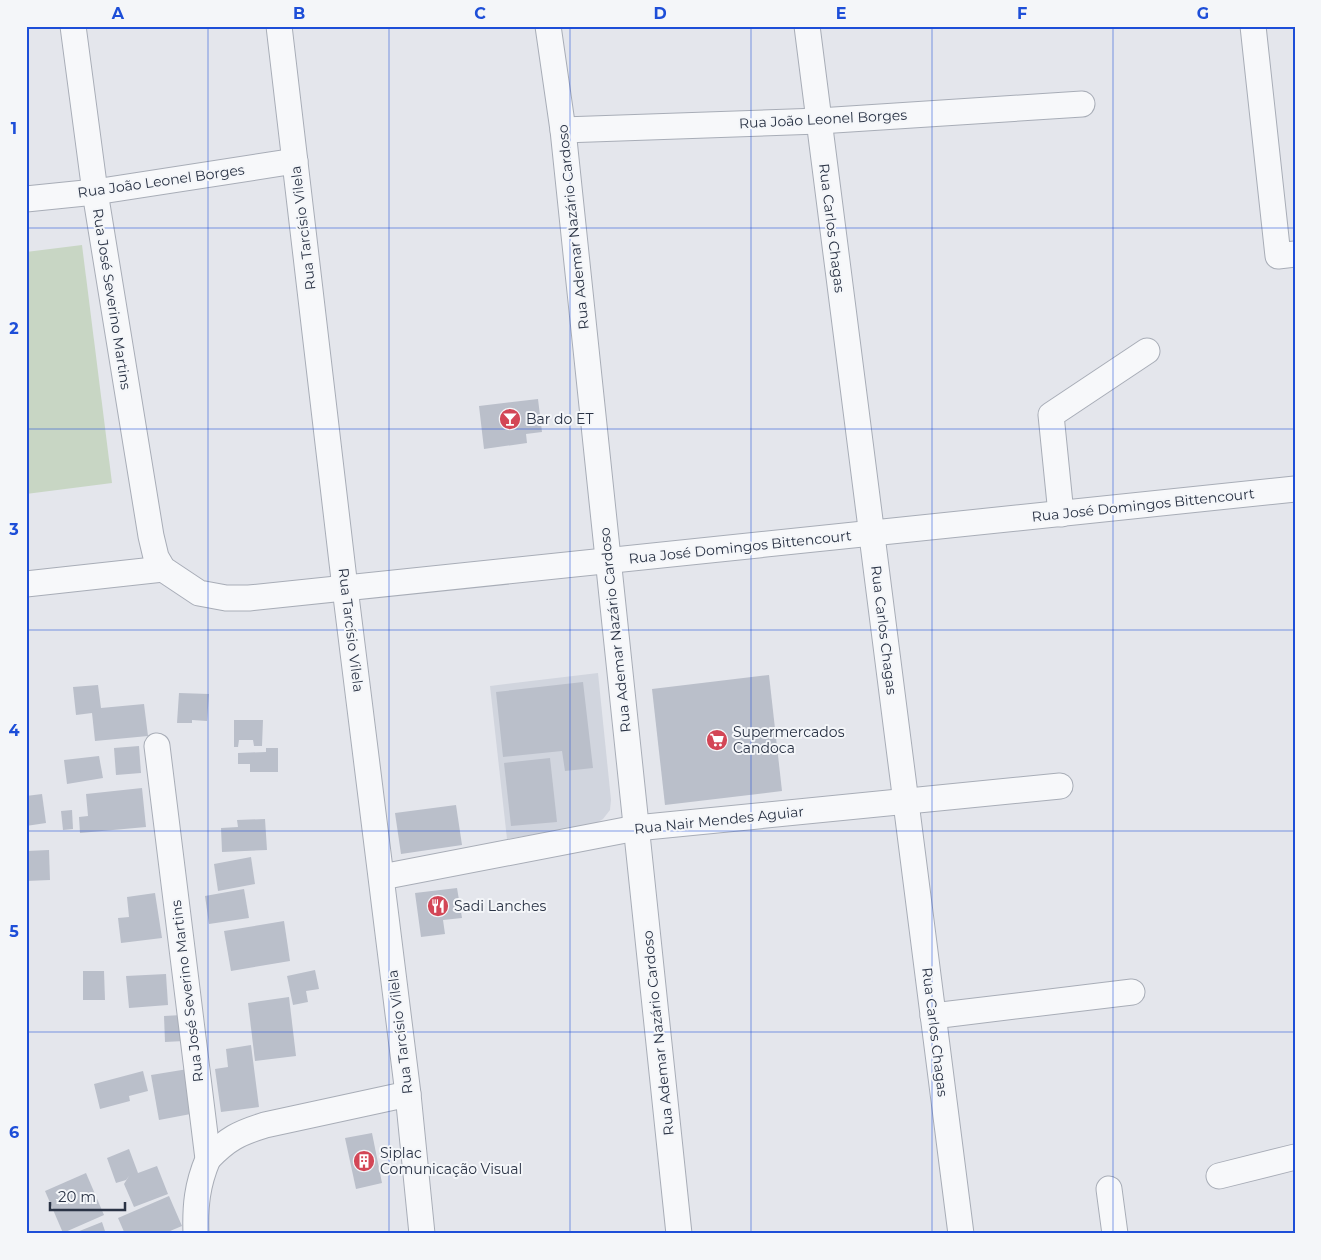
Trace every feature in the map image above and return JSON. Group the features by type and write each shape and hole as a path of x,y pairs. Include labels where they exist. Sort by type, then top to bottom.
{"street":[{"name":"Rua José Severino Martins","path":"73,26 94,192 151,536 156,558 163,569"},
{"name":"Rua Tarcísio Vilela","path":"280,26 345,588 408,1094 422,1234"},
{"name":"Rua Ademar Nazário Cardoso","path":"548,26 563,130 679,1234"},
{"name":"Rua Carlos Chagas","path":"806,26 961,1234"},
{"path":"1253,26 1287,255"},
{"name":"Rua João Leonel Borges","path":"563,130 819,121 1082,104"},
{"name":"Rua João Leonel Borges","path":"26,199 94,192 295,161"},
{"path":"1061,514 1051,415 1147,351"},
{"name":"Rua José Domingos Bittencourt","path":"163,569 199,593 226,598 248,598 1295,489"},
{"path":"26,584 163,569"},
{"name":"Rua José Severino Martins","path":"157,746 208,1159 200,1179 196,1211 196,1234"},
{"name":"Rua Nair Mendes Aguiar","path":"382,877 636,828 1060,786"},
{"path":"933,1016 1132,992"},
{"path":"208,1159 223,1143 243,1132 265,1124 408,1094"},
{"path":"1219,1176 1295,1158"},
{"path":"1109,1190 1115,1234"}],"shaded area":[{"path":"598,673 611,800 610,810 603,819 593,825 507,839 490,686"}],"green space":[{"path":"82,245 112,483 26,494 26,252"}],"building":[{"name":"Bar do ET","path":"538,399 542,432 526,434 527,443 484,449 479,406"},
{"name":"Supermercados Candoca","path":"769,675 782,791 665,805 652,689"},
{"path":"583,682 593,768 565,771 562,751 503,757 496,692"},
{"path":"98,685 101,708 144,704 148,736 95,741 92,713 76,715 73,687"},
{"path":"179,693 209,694 207,721 192,720 192,723 177,723"},
{"path":"234,720 263,720 262,746 254,746 253,740 239,740 238,747 234,747"},
{"path":"139,746 141,773 116,775 114,748"},
{"path":"266,748 278,748 278,772 250,772 250,764 238,764 238,753 266,752"},
{"path":"99,756 103,778 67,784 64,760"},
{"path":"550,758 557,822 511,826 504,763"},
{"path":"142,788 146,827 80,833 79,817 88,816 86,794"},
{"path":"42,794 46,823 26,826 26,796"},
{"path":"456,805 462,845 401,854 395,813"},
{"path":"72,810 73,829 63,830 61,811"},
{"path":"265,819 267,850 222,852 221,828 238,827 237,820"},
{"path":"49,850 50,880 26,881 26,851"},
{"path":"251,857 255,884 218,891 214,864"},
{"name":"Sadi Lanches","path":"457,888 462,918 443,920 445,934 421,937 415,893"},
{"path":"244,889 249,918 209,924 205,896"},
{"path":"155,893 162,938 121,943 118,918 129,917 127,897"},
{"path":"284,921 290,961 231,971 224,931"},
{"path":"315,970 319,989 306,991 308,1002 293,1005 287,976"},
{"path":"83,971 104,971 105,1000 83,1000"},
{"path":"166,974 168,1005 129,1008 126,976"},
{"path":"289,997 296,1056 255,1061 248,1003"},
{"path":"182,1015 184,1041 165,1042 164,1016"},
{"path":"251,1045 259,1107 221,1112 215,1069 228,1067 226,1049"},
{"path":"188,1069 196,1113 159,1120 151,1075"},
{"path":"143,1071 148,1091 129,1096 130,1101 100,1109 94,1084"},
{"name":"Siplac Comunicação Visual","path":"372,1133 382,1183 356,1189 345,1138"},
{"path":"129,1149 138,1173 157,1166 168,1194 134,1207 124,1184 129,1176 126,1180 116,1183 107,1158"},
{"path":"86,1173 104,1215 63,1233 45,1191"},
{"path":"169,1196 182,1226 163,1234 156,1234 155,1232 150,1234 125,1234 118,1218"},
{"path":"102,1222 106,1234 72,1234"}],"place":[{"name":"Bar do ET","path":"510,419"},
{"name":"Supermercados Candoca","path":"717,740"},
{"name":"Sadi Lanches","path":"438,906"},
{"name":"Siplac Comunicação Visual","path":"364,1161"}]}
